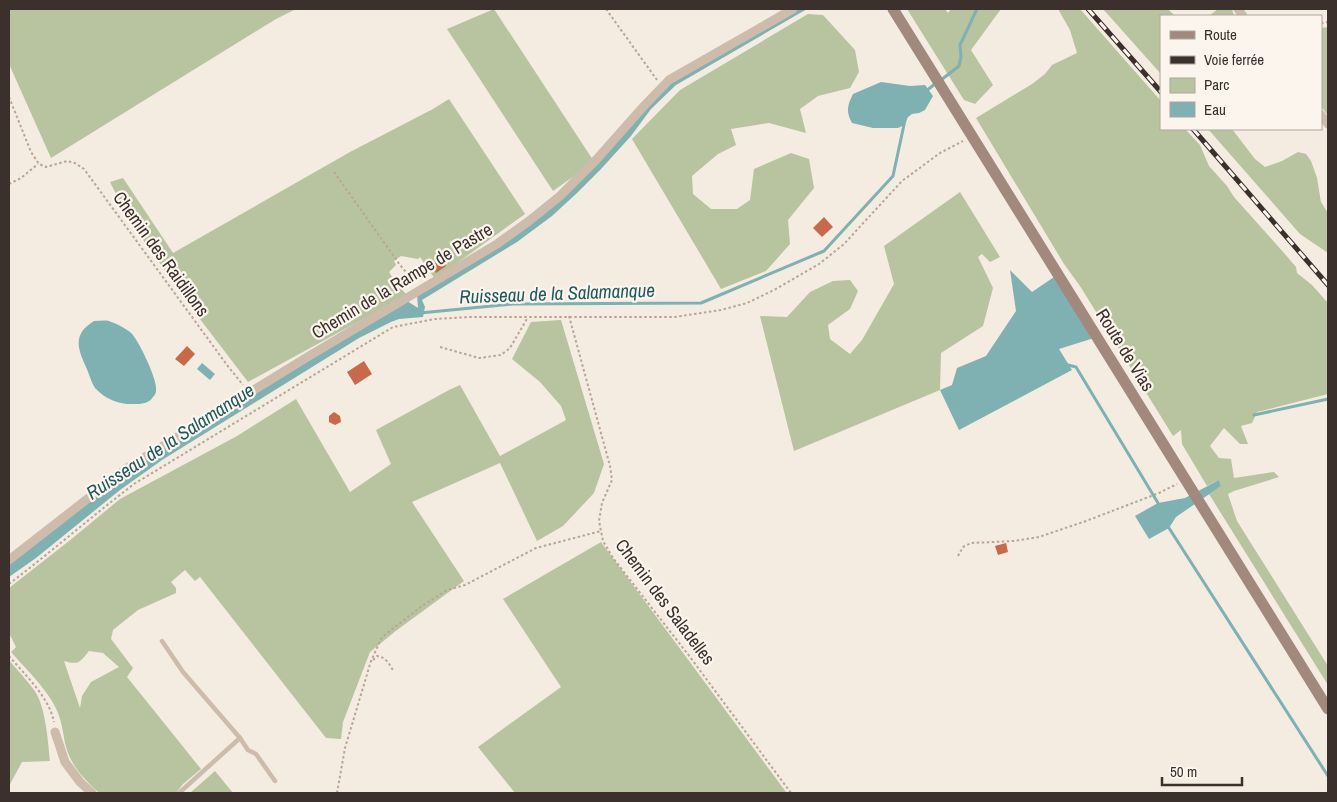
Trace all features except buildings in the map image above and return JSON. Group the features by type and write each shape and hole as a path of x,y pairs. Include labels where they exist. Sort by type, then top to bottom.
{"main road":[{"name":"Route de Vias","path":"892,9 1328,709"}],"street":[{"name":"Chemin de la Rampe de Pastre","path":"9,560 127,468 308,356 430,284 529,221 560,196 596,160 669,80 793,9"},
{"path":"56,732 65,762 80,782 92,793"}],"lane":[{"path":"162,641 183,672 240,738 248,750 256,754 275,781"},
{"path":"180,793 240,738"}],"path":[{"path":"606,9 662,87"},
{"path":"9,97 38,164 22,178 9,184"},
{"path":"9,584 134,484 393,327 435,319 470,317 675,317 721,310 747,303 776,289 819,264 844,244 902,181 940,153 972,136"},
{"name":"Chemin des Raidillons","path":"38,164 46,167 67,161 84,169 226,365 249,392"},
{"path":"334,172 411,278 430,284"},
{"name":"Chemin des Saladelles","path":"569,316 610,466 612,480 602,503 599,521 603,540 613,558 690,657 791,793"},
{"path":"440,347 479,358 501,355 510,348 528,317"},
{"path":"958,556 963,547 971,543 1014,541 1039,537 1187,482"},
{"path":"336,793 345,748 372,661 382,637 422,606 447,590 465,585 536,548 601,531"},
{"path":"9,656 44,698 52,714 56,732"},
{"path":"372,661 376,656 382,656 394,672"}],"green space":[{"path":"9,9 296,9 276,19 51,158 9,64"},
{"path":"494,9 593,160 553,191 447,29"},
{"path":"907,9 945,9 948,13 951,9 1001,9 971,50 993,85 975,104 964,100"},
{"path":"1058,9 1080,9 1160,100 1160,130 1186,130 1200,145 1209,166 1234,197 1296,267 1297,273 1312,285 1328,303 1328,394 1257,412 1252,423 1241,426 1248,444 1240,444 1224,428 1210,446 1219,458 1231,459 1234,478 1274,472 1279,477 1228,494 1237,521 1328,666 1328,685 1209,494 1221,486 1219,480 1207,486 1182,444 1181,430 1173,436 1080,286 1064,264 976,118 1032,84 1045,74 1052,65 1077,53 1070,30"},
{"path":"1103,9 1168,9 1174,15 1160,15 1160,73"},
{"path":"1218,9 1232,9 1234,15 1210,15"},
{"path":"808,14 823,15 855,50 859,72 850,88 818,96 800,109 806,133 769,123 731,129 736,145 718,154 692,176 693,194 711,209 737,209 750,200 754,169 791,153 809,159 814,188 788,220 790,244 766,271 721,289 632,139 680,90"},
{"path":"1328,27 1328,116 1322,107 1322,28"},
{"path":"449,99 525,214 435,279 420,257 418,259 401,256 394,261 396,265 389,272 407,295 248,382 190,306 129,220 110,182 123,178 173,253 350,152"},
{"path":"1209,130 1233,130 1255,159 1265,167 1282,161 1298,152 1306,154 1311,161 1317,178 1321,202 1328,213 1328,253 1300,234"},
{"path":"960,192 1000,257 990,262 982,254 978,257 993,288 983,326 941,353 940,390 794,451 760,316 787,317 810,292 833,281 850,280 858,291 850,309 828,325 830,339 850,354 862,340 894,284 884,246"},
{"path":"561,320 604,464 594,493 563,526 537,541 500,463 412,502 464,581 370,652 343,722 341,739 326,738 200,577 195,581 185,570 171,582 176,588 176,593 138,610 113,630 111,639 133,668 127,677 201,769 183,784 176,793 99,793 70,758 54,705 37,681 11,652 16,647 9,633 9,588 120,499 237,436 296,399 350,492 391,464 376,430 460,385 500,456 566,420 561,406 540,382 512,359 531,322","holes":["89,651 103,653 119,667 91,682 82,696 80,708 64,661 76,663"]},
{"path":"601,542 785,793 515,793 478,747 561,687 503,599"},
{"path":"9,660 36,693 39,700 46,726 50,761 22,762 9,786"},
{"path":"215,771 233,793 190,793"}],"water":[{"path":"788,9 807,9 676,85 651,109 631,136 601,169 552,216 517,242 422,300 425,307 423,317 399,319 359,338 162,460 120,490 36,558 9,577 9,563 112,481 407,301 418,308 417,294 518,232 673,80"},
{"path":"881,82 910,86 925,85 933,96 925,110 912,114 904,125 898,128 873,128 852,123 848,109 853,94"},
{"path":"1010,270 1032,292 1057,275 1094,338 1059,349 1072,370 959,430 940,390 952,385 957,368 986,356 1016,311"},
{"path":"94,321 111,322 130,332 138,342 156,385 155,394 150,401 139,404 119,403 104,396 95,388 79,347 80,336 87,326"},
{"path":"202,363 215,374 210,380 197,369"},
{"path":"1219,480 1221,486 1176,517 1169,528 1149,539 1135,516 1158,503 1185,498"}],"waterway":[{"path":"941,80 959,66 961,57 960,45 977,9"},
{"name":"Ruisseau de la Salamanque","path":"925,92 936,83"},
{"name":"Ruisseau de la Salamanque","path":"420,313 513,304 701,303 824,251 893,176 905,120"},
{"path":"1068,365 1076,367 1158,503"},
{"path":"1254,415 1328,399"},
{"path":"1169,528 1328,776"}],"railway":[{"path":"1088,9 1160,91"},
{"path":"1194,130 1328,285"}]}
